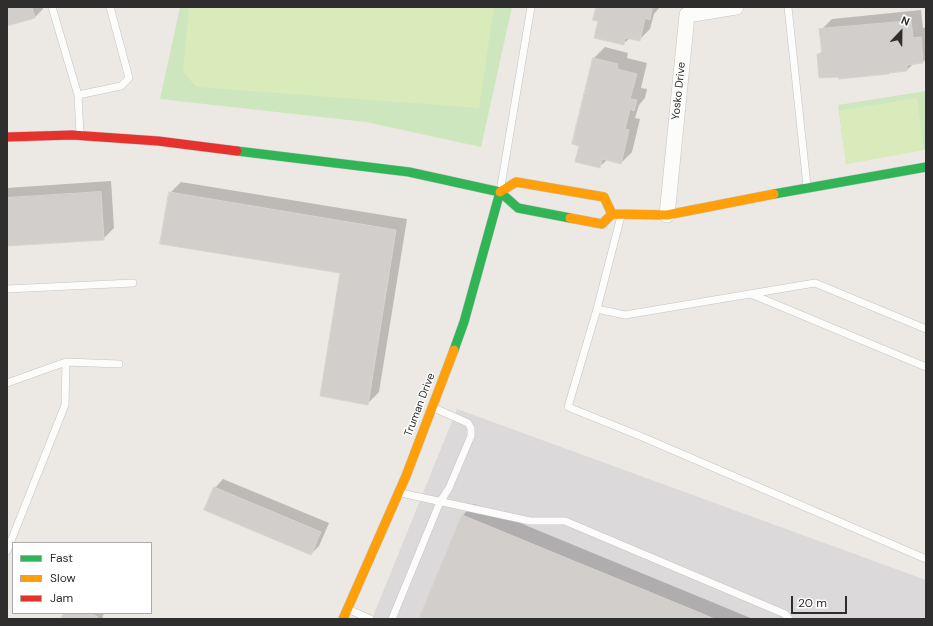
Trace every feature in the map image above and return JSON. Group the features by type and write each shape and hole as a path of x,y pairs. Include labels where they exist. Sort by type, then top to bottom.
{"street":[{"name":"Yosko Drive","path":"667,215 687,15 736,7"},
{"path":"7,137 80,136 158,141 409,172 500,192 518,208 602,224 617,214 667,215 926,167"},
{"path":"500,192 516,182 604,197 617,214"},
{"name":"Truman Drive","path":"343,619 406,476 464,322 500,192"}],"lane":[{"path":"52,7 78,95 80,136"},
{"path":"78,95 121,86 129,78 110,7"},
{"path":"500,192 531,7"},
{"path":"788,7 807,188"},
{"path":"617,214 597,309 568,407 640,436 926,559"},
{"path":"7,289 132,283"},
{"path":"597,309 625,315 814,283 926,329"},
{"path":"750,294 926,367"},
{"path":"7,552 65,405 66,362"},
{"path":"7,383 66,362 119,364"},
{"path":"392,619 440,502 449,488 471,436 471,428 468,422 432,407"},
{"path":"399,493 530,521 565,521 785,614 789,619"},
{"path":"347,609 370,619"}],"shaded area":[{"path":"457,409 926,580 926,619 372,619"}],"green space":[{"path":"180,7 512,7 481,147 366,122 160,99"},
{"path":"189,7 494,7 479,108 196,87 183,72"},
{"path":"926,91 926,149 846,164 838,105"},
{"path":"917,98 924,150 846,164 839,111"}],"building":[{"path":"7,7 32,7 35,18 7,26"},
{"path":"596,7 652,8 650,20 645,18 640,41 625,38 624,45 594,38 598,21 593,20"},
{"path":"911,21 913,38 921,37 923,63 907,65 907,71 889,74 839,79 838,77 819,78 817,54 822,54 819,29"},
{"path":"593,58 618,64 617,69 637,74 630,99 637,100 634,111 630,109 625,129 629,130 621,164 602,159 600,168 575,162 579,146 572,144"},
{"path":"101,192 104,240 7,246 7,198"},
{"path":"169,192 396,230 368,405 320,396 340,273 160,244"},
{"path":"214,487 321,532 311,555 204,510"},
{"path":"462,515 715,619 419,619"},
{"path":"64,614 91,614 98,617 97,619 61,619"}],"traffic: fast":[{"path":"237,151 409,172 500,192 518,208 570,218"},
{"path":"774,194 926,167"},
{"path":"454,350 464,322 500,192"}],"traffic: slow":[{"path":"500,192 516,182 604,197 612,214"},
{"path":"570,218 602,224 612,214 667,215 774,194"},
{"path":"343,619 406,476 454,350"}],"traffic: jam":[{"path":"7,137 72,135 158,141 237,151"}]}
